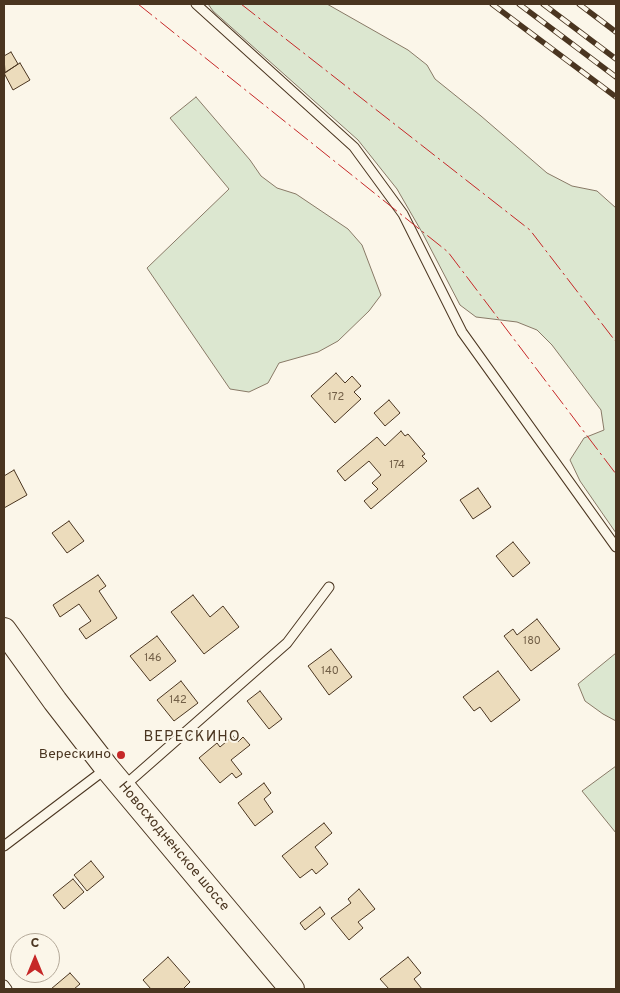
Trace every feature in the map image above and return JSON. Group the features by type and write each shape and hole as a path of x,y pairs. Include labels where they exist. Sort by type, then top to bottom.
{"main road":[{"name":"Новосходненское шоссе","path":"4,630 54,701 107,768 292,989"}],"lane":[{"path":"196,4 354,147 403,214 462,332 616,547"},
{"path":"123,787 287,643 329,587"},
{"path":"4,846 107,768"},
{"path":"4,985 7,989"}],"green space":[{"path":"208,4 327,4 408,50 427,65 435,79 547,173 572,186 597,191 616,208 616,533 580,481 570,460 584,438 604,430 601,410 552,345 537,330 517,322 476,317 460,305 397,189 358,140 213,11"},
{"path":"196,97 250,160 261,176 277,188 296,194 348,229 362,245 381,295 369,311 338,341 318,352 279,363 268,383 249,392 230,389 147,268 229,189 170,118"},
{"path":"616,653 616,721 585,701 578,684"},
{"path":"616,766 616,833 582,791"}],"building":[{"path":"11,52 18,64 5,73 4,56"},
{"path":"20,63 30,80 13,90 4,73"},
{"path":"336,373 345,383 352,376 361,386 354,392 361,399 335,423 311,396"},
{"path":"389,400 400,413 385,426 374,413"},
{"path":"401,431 405,436 408,434 425,454 422,456 427,461 371,509 364,501 378,489 372,483 381,475 369,461 345,481 337,471 377,437 385,446"},
{"path":"14,470 27,495 4,508 4,476"},
{"path":"478,488 491,507 473,519 460,500"},
{"path":"69,521 84,541 67,553 52,533"},
{"path":"513,542 530,563 513,577 496,556"},
{"path":"98,575 106,586 99,591 117,618 86,639 79,629 91,621 79,604 60,617 53,605"},
{"path":"193,595 210,617 223,606 239,627 204,654 171,612"},
{"path":"537,619 560,649 531,671 504,636 513,629 517,635"},
{"path":"157,636 176,661 150,681 130,656"},
{"path":"331,649 352,677 329,695 308,666"},
{"path":"498,671 520,700 491,722 480,707 474,711 463,697"},
{"path":"181,681 198,703 174,721 157,700"},
{"path":"260,691 282,719 269,729 247,701"},
{"path":"233,736 238,742 243,737 250,745 231,760 242,774 236,778 232,773 220,783 199,758 217,743 220,747"},
{"path":"264,783 271,793 264,799 273,812 255,826 238,803"},
{"path":"324,823 332,833 315,847 328,864 316,874 312,869 300,878 282,856"},
{"path":"91,861 104,877 87,891 74,875"},
{"path":"73,879 84,892 64,909 53,895"},
{"path":"359,889 375,909 358,922 363,928 349,940 331,918 351,903 348,899"},
{"path":"320,907 325,914 305,930 300,923"},
{"path":"168,957 190,982 183,989 151,989 143,980"},
{"path":"408,957 421,973 414,979 422,989 389,989 380,979"},
{"path":"70,973 80,984 74,989 51,989"}],"railway":[{"path":"492,4 616,97"},
{"path":"519,4 616,77"},
{"path":"543,4 616,59"},
{"path":"579,4 616,32"}],"power":[{"path":"138,4 448,252 616,474"},
{"path":"241,4 530,230 616,342"}],"place":[{"name":"Верескино","path":"121,755"}],"district":[{"name":"ВЕРЕСКИНО","path":"192,738"}]}
